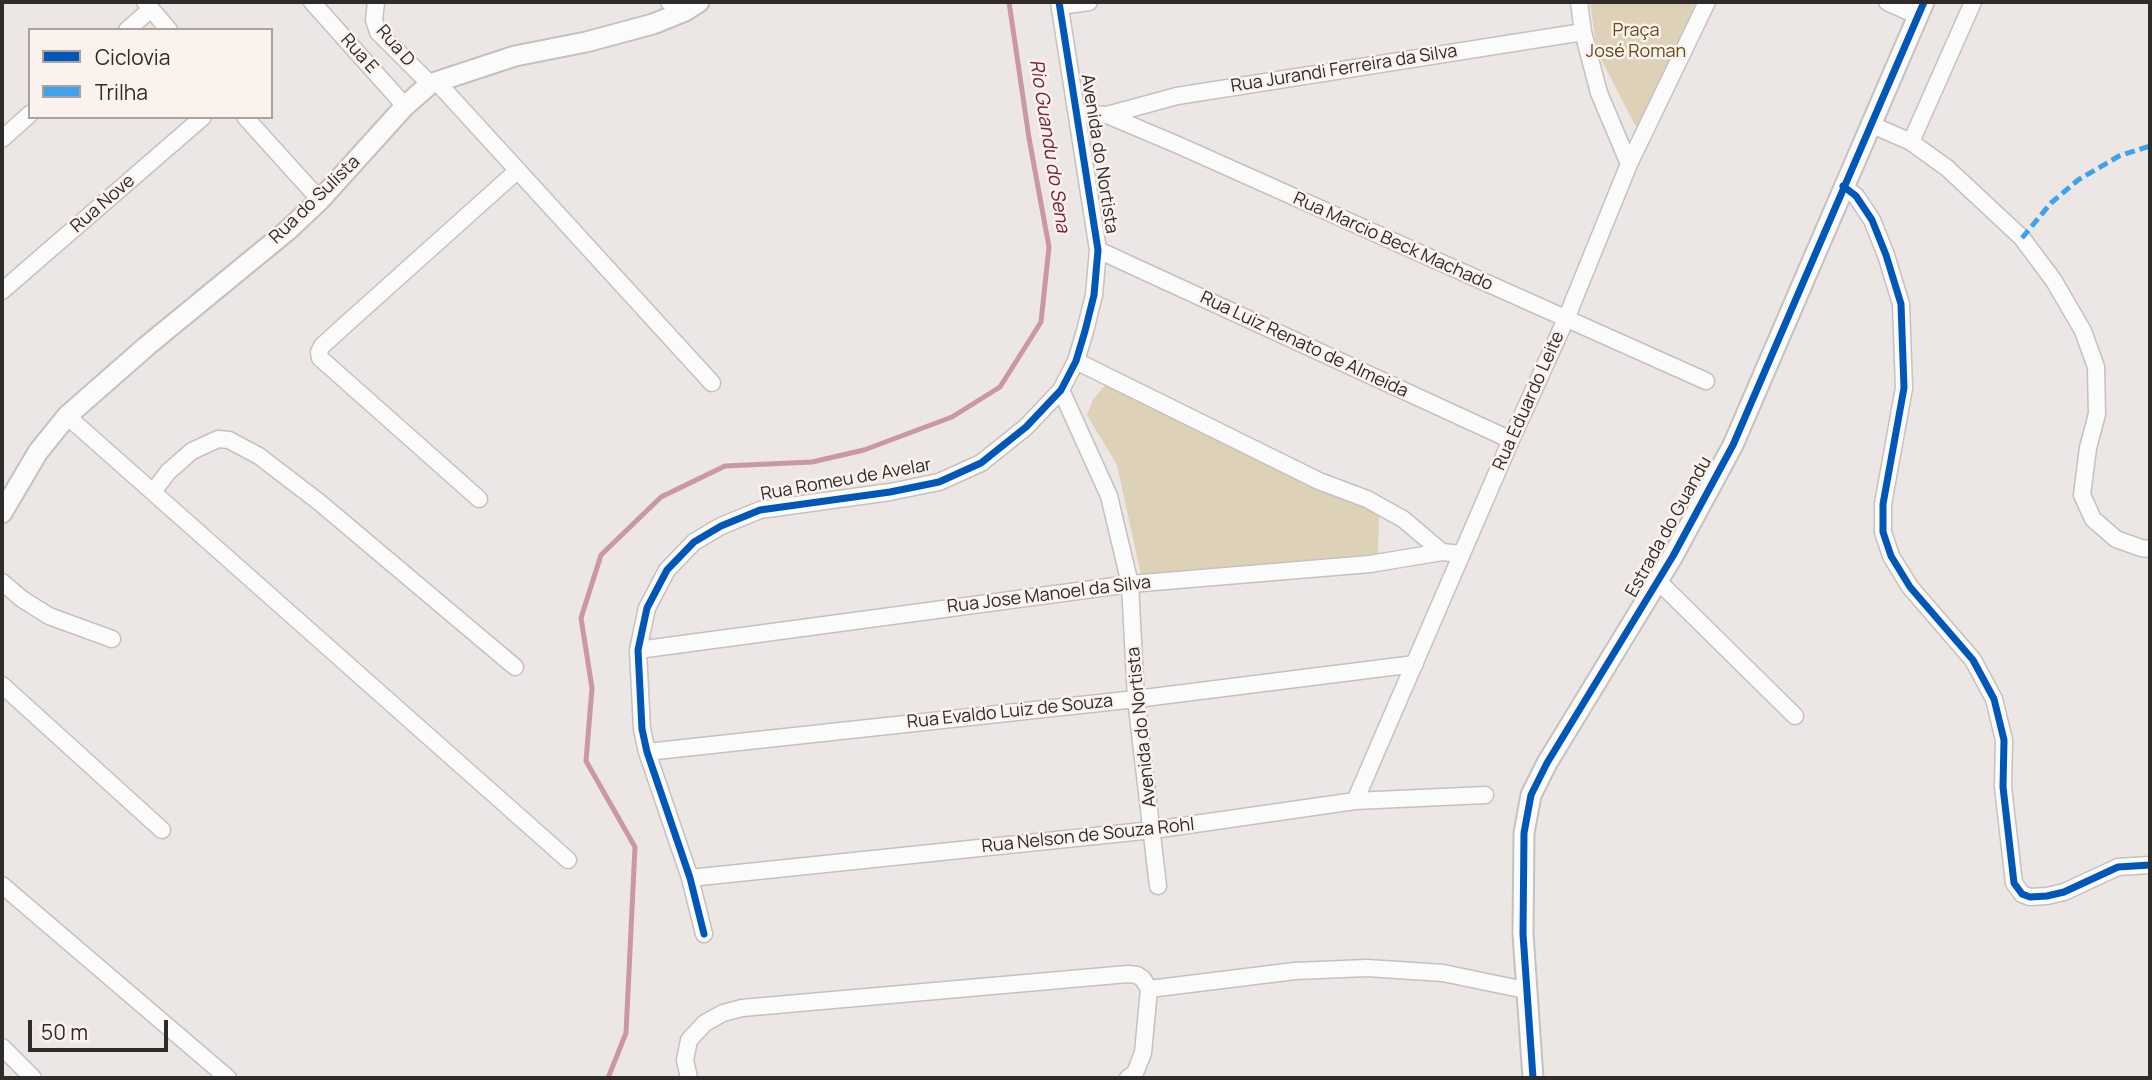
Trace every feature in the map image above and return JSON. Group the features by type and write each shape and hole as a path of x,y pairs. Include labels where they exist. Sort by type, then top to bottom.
{"street":[{"name":"Rua E","path":"312,2 405,106"},
{"name":"Rua D","path":"376,2 374,20 378,32 433,83 518,170 712,383"},
{"path":"1060,4 1089,2"},
{"path":"1579,2 1583,32 1599,93 1629,164"},
{"name":"Rua Eduardo Leite","path":"1355,802 1566,319 1629,164 1707,2"},
{"path":"1887,2 1921,9"},
{"path":"1911,142 1973,2"},
{"name":"Avenida do Nortista","path":"1060,4 1098,250 1094,295 1076,361 1061,390 1109,496 1130,584 1136,699 1153,830 1157,886"},
{"path":"129,28 148,5 167,28"},
{"name":"Rua do Sulista","path":"2,513 38,452 68,416 320,200 405,106 433,83 515,57 653,24 684,5"},
{"name":"Estrada do Guandu","path":"1532,1078 1523,934 1524,833 1531,795 1547,763 1658,581 1733,445 1921,9"},
{"name":"Rua Jurandi Ferreira da Silva","path":"1107,116 1177,96 1583,32"},
{"name":"Rua Marcio Beck Machado","path":"1077,113 1107,116 1178,145 1706,381"},
{"path":"2,139 28,116"},
{"name":"Rua Nove","path":"2,290 201,119"},
{"path":"247,119 320,200"},
{"path":"1870,124 1911,142 1947,168 2022,237 2054,281 2083,331 2096,367 2096,414 2082,495 2093,519 2116,539 2150,549"},
{"path":"479,499 320,358 320,352 330,339 518,170"},
{"path":"1843,186 1856,196 1872,219 1901,304 1904,388 1883,504 1883,532 1891,556 1910,587 1973,660 1994,699 2004,740 2003,787 2014,883 2022,894 2029,897 2047,896 2064,892 2118,867 2150,865"},
{"name":"Rua Luiz Renato de Almeida","path":"1098,250 1511,440"},
{"path":"1076,361 1319,481 1367,499 1403,519 1442,552"},
{"name":"Rua Romeu de Avelar","path":"704,934 690,878 647,752 639,696 638,650 646,608 667,570 694,542 721,526 760,510 890,492 939,482 981,463 1026,427 1061,390"},
{"path":"68,416 568,860"},
{"path":"153,492 168,472 192,451 218,439 229,440 259,456 318,502 514,667"},
{"name":"Rua Jose Manoel da Silva","path":"638,650 1130,584 1370,564 1442,552 1462,554"},
{"path":"1658,581 1796,716"},
{"path":"2,582 22,600 49,616 112,639"},
{"name":"Rua Evaldo Luiz de Souza","path":"647,752 1136,699 1415,664"},
{"path":"2,685 162,830"},
{"name":"Rua Nelson de Souza Rohl","path":"690,878 1153,830 1355,802 1485,795"},
{"path":"2,885 228,1078"},
{"path":"1149,989 1295,971 1367,968 1443,973 1525,990"},
{"path":"690,1078 685,1060 689,1040 705,1023 723,1013 742,1008 1128,974 1143,979 1149,989 1143,1054 1135,1073 1128,1078"},
{"path":"2,1047 33,1078"}],"green space":[{"name":"Praça José Roman","path":"1590,2 1696,2 1638,131 1597,51"},
{"path":"1107,383 1379,514 1378,554 1141,575 1117,465 1087,415 1093,400"}],"waterway":[{"name":"Rio Guandu do Sena","path":"608,1078 626,1033 635,847 586,761 592,688 581,618 601,555 661,497 725,466 812,462 864,450 952,417 1000,387 1041,322 1049,247 1029,138 1009,2"}],"marked path":[{"path":"2022,238 2051,203 2078,180 2119,156 2150,146"}],"cycle path":[{"path":"704,934 690,878 647,752 642,729 638,650 647,608 667,570 694,542 721,526 760,510 890,492 939,482 981,463 1026,427 1061,390 1076,361 1085,331 1094,295 1098,250 1059,2"},
{"path":"1533,1078 1523,934 1524,833 1531,795 1547,763 1673,556 1733,445 1924,2"},
{"path":"1843,186 1856,196 1872,220 1901,304 1904,388 1883,504 1883,532 1891,556 1910,587 1973,660 1994,699 2004,740 2003,787 2014,883 2022,894 2030,897 2047,896 2064,892 2118,867 2150,865"}]}
